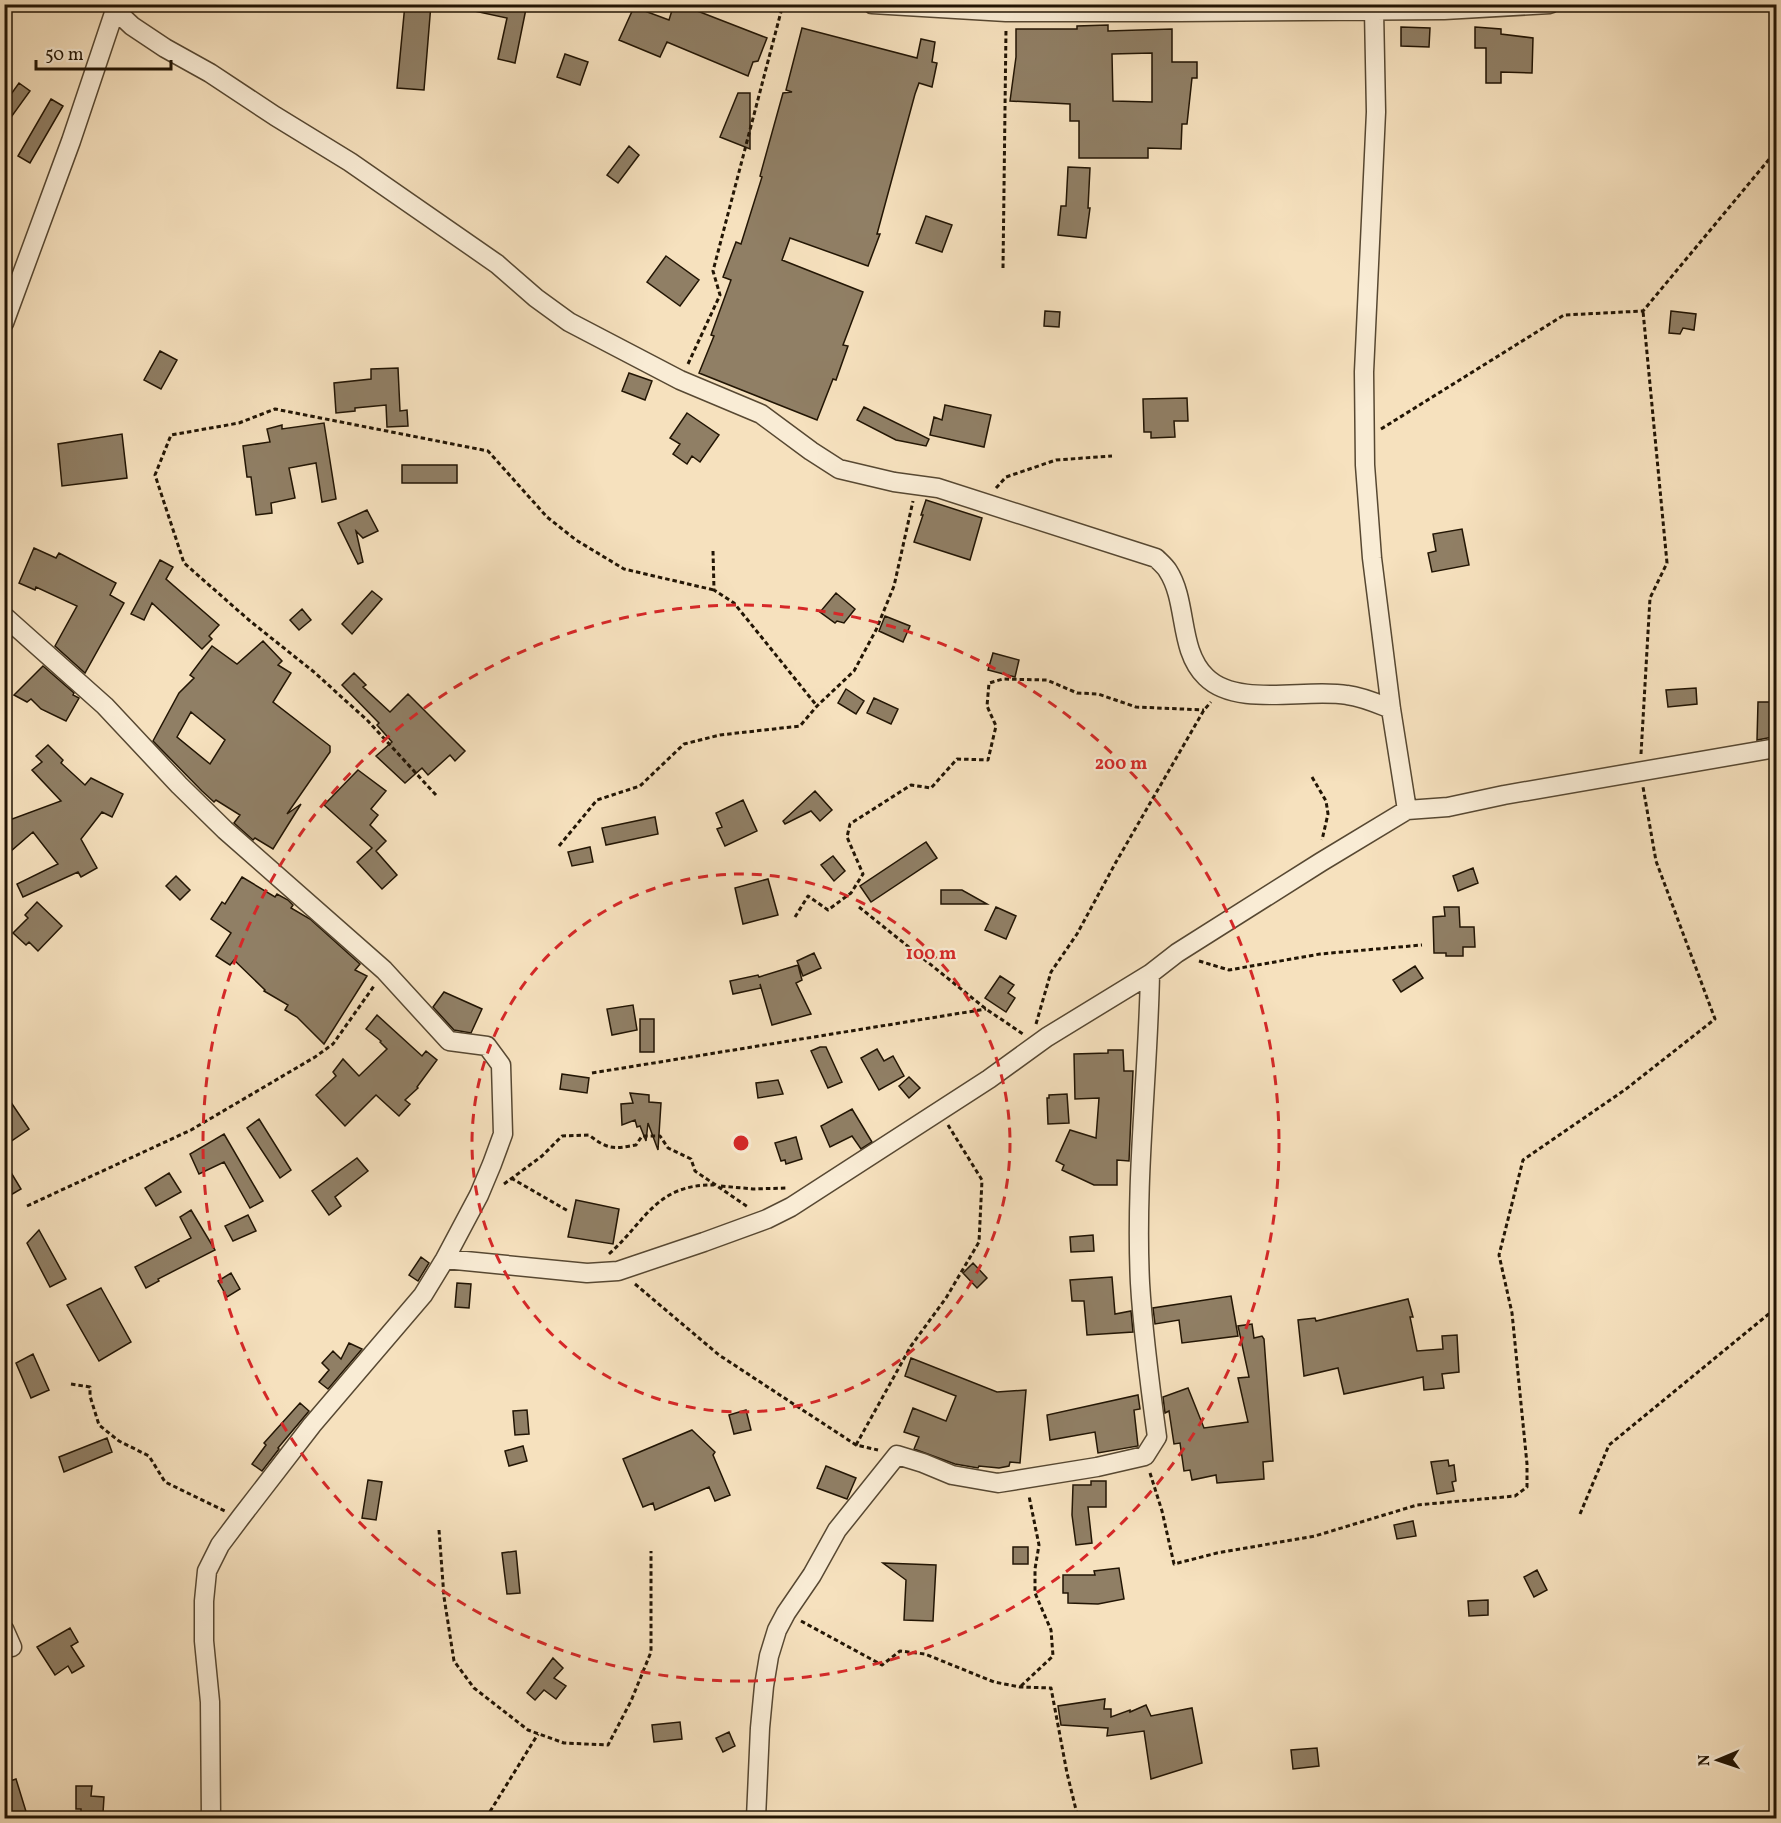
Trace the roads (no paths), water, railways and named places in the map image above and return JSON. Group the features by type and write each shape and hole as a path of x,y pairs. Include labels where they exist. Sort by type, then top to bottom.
{"street":[{"path":"872,4 1006,12 1109,8 1444,10 1550,4"},
{"path":"4,323 71,141 113,7 132,26 165,48 210,73 350,162 497,264 536,298 569,322 680,380 762,414 839,469 875,478 938,488 1156,558 1168,570 1178,595 1192,657 1205,677 1221,689 1251,694 1346,694 1390,709"},
{"path":"1374,9 1376,112 1364,372 1365,465 1372,558 1390,709 1407,810"},
{"path":"4,616 105,706 179,786 225,830 384,970 449,1041 487,1046 501,1065 503,1134 479,1194 445,1259 423,1295 312,1425 241,1517 220,1545 207,1571 204,1641 210,1702 211,1818"},
{"path":"445,1259 587,1273 618,1270 767,1219 791,1207 989,1079 1041,1032 1150,974 1177,953 1407,810 1448,807 1776,747"},
{"path":"756,1818 764,1686 769,1656 777,1630 837,1530 897,1455 923,1462 952,1475 998,1483 1145,1456 1156,1442 1140,1283 1141,1144 1150,974"},
{"path":"4,1629 12,1647"}]}
